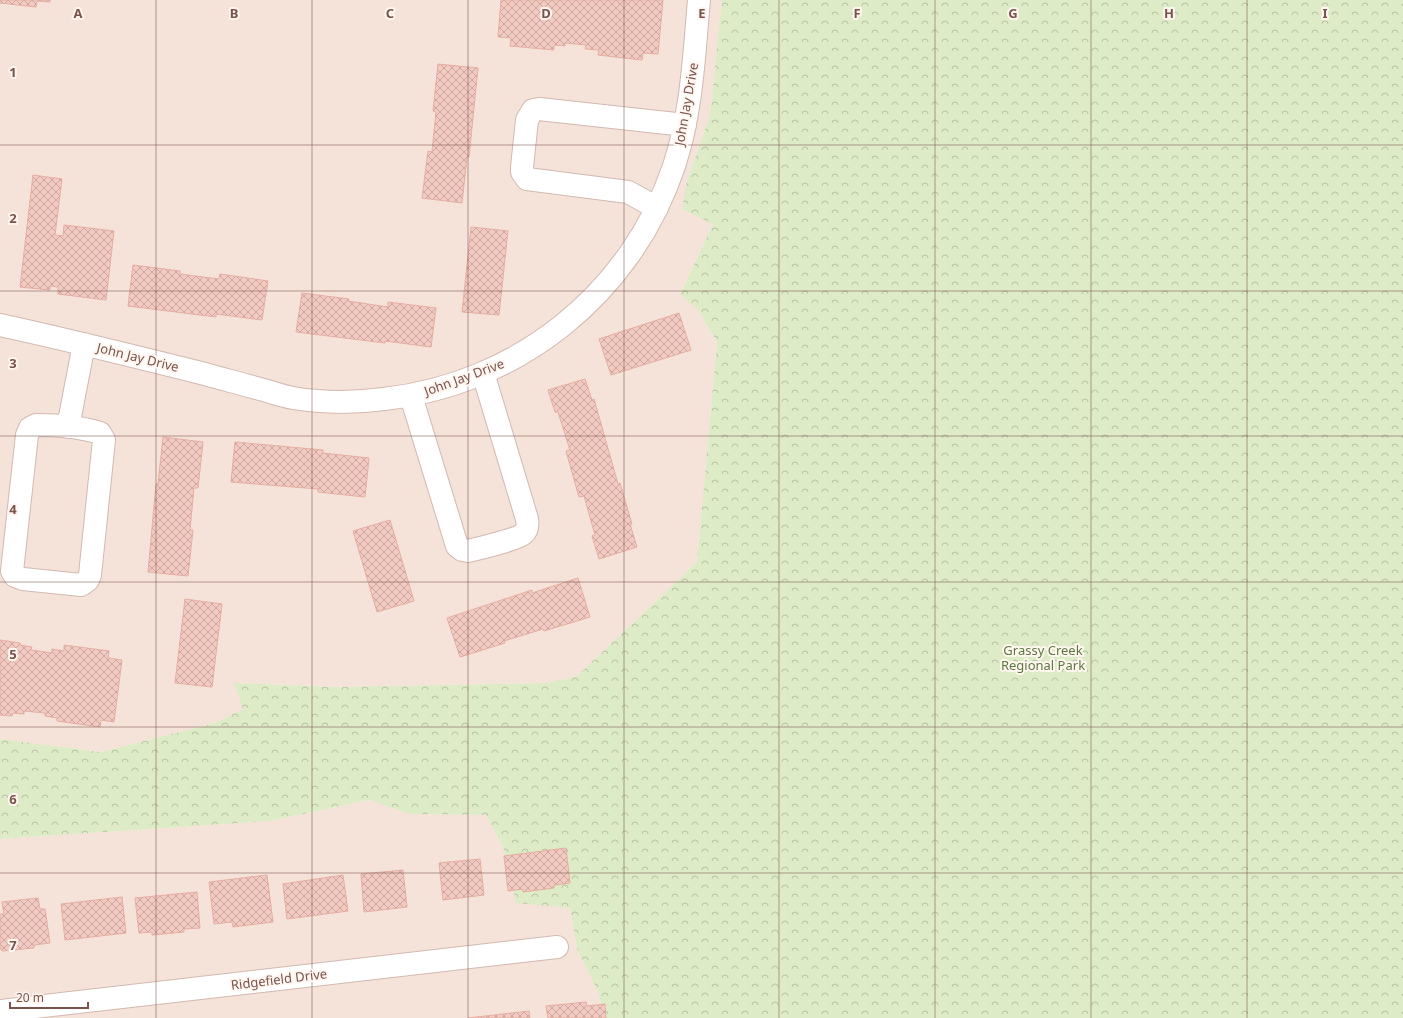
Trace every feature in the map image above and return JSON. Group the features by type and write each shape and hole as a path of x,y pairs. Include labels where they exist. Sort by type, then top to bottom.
{"street":[{"name":"John Jay Drive","path":"0,325 84,344 293,398 340,402 364,402 411,396 446,387 483,373 522,354 551,335 570,320 596,294 640,239 657,208 675,163 685,125 690,93 699,0"},
{"path":"657,208 628,192 527,179 522,172 522,167 528,117 533,110 539,109 685,125"},
{"path":"68,427 84,344"},
{"path":"411,396 457,546 462,550 468,551 520,536 527,529 527,519 483,373"},
{"path":"36,425 68,427 100,432 104,442 90,575 85,583 78,585 23,579 15,576 12,571 12,564 28,431 36,425"},
{"name":"Ridgefield Drive","path":"0,1011 557,947"}],"shaded area":[{"path":"0,0 722,0 710,115 687,181 713,224 680,293 698,310 717,342 697,562 577,676 547,683 335,687 235,683 243,709 215,723 101,752 0,739"},
{"path":"369,800 410,814 486,815 503,847 517,902 570,908 577,949 598,992 605,1018 0,1018 0,839 270,821"}],"green space":[{"name":"Grassy Creek Regional Park","path":"722,0 1403,0 1403,1018 605,1018 598,992 577,949 570,908 516,903 503,847 486,815 410,814 369,800 270,821 0,839 0,739 101,752 215,723 243,709 234,683 335,687 547,683 577,676 697,562 717,342 698,310 680,294 713,224 682,209 687,181 710,115"}],"building":[{"path":"0,0 50,0 50,2 37,1 36,7 0,3"},
{"path":"501,0 663,0 658,54 643,53 642,60 598,55 599,50 585,49 586,45 565,43 565,46 554,45 554,50 510,46 511,38 498,37"},
{"path":"438,64 478,68 469,157 467,157 462,203 422,198 428,151 432,152 436,112 433,111"},
{"path":"33,175 62,179 55,235 63,236 64,225 114,231 106,300 58,294 58,287 50,286 50,290 20,287"},
{"path":"471,227 508,231 499,315 462,312"},
{"path":"133,265 180,271 180,274 219,279 220,274 268,281 262,320 216,314 216,317 128,306"},
{"path":"302,293 349,299 348,301 388,307 388,302 436,308 431,347 296,332"},
{"path":"679,313 691,350 611,375 599,339"},
{"path":"585,379 592,400 594,399 618,484 620,483 637,547 599,559 592,536 595,535 584,496 579,497 566,451 570,450 558,412 555,412 548,390"},
{"path":"163,437 203,442 198,488 194,488 190,530 193,530 188,576 148,572 156,484 158,484"},
{"path":"235,442 323,450 323,453 369,458 365,497 318,492 318,489 231,482"},
{"path":"390,520 414,601 377,612 353,531"},
{"path":"578,578 590,617 504,641 505,643 460,657 447,618 532,590 532,593"},
{"path":"185,599 222,604 212,687 175,683"},
{"path":"0,640 20,643 20,645 32,647 31,650 52,653 52,649 64,651 64,645 109,651 108,658 122,660 114,722 101,720 100,727 57,721 57,718 45,716 45,713 24,711 24,714 13,713 12,716 0,715"},
{"path":"566,848 570,883 554,885 554,888 523,892 523,889 508,891 504,856"},
{"path":"480,859 484,895 443,900 439,863"},
{"path":"403,870 407,907 364,912 361,874"},
{"path":"267,875 273,922 233,927 232,922 214,924 209,882"},
{"path":"343,875 348,911 287,919 283,884"},
{"path":"197,892 200,928 184,929 184,932 152,935 152,932 139,933 135,898"},
{"path":"122,897 126,933 65,940 61,904"},
{"path":"38,898 40,909 45,909 50,943 34,945 34,948 2,951 2,949 0,949 0,914 4,914 2,902"},
{"path":"586,1002 587,1006 605,1004 606,1018 548,1018 546,1006"},
{"path":"529,1011 530,1018 468,1018"}]}
